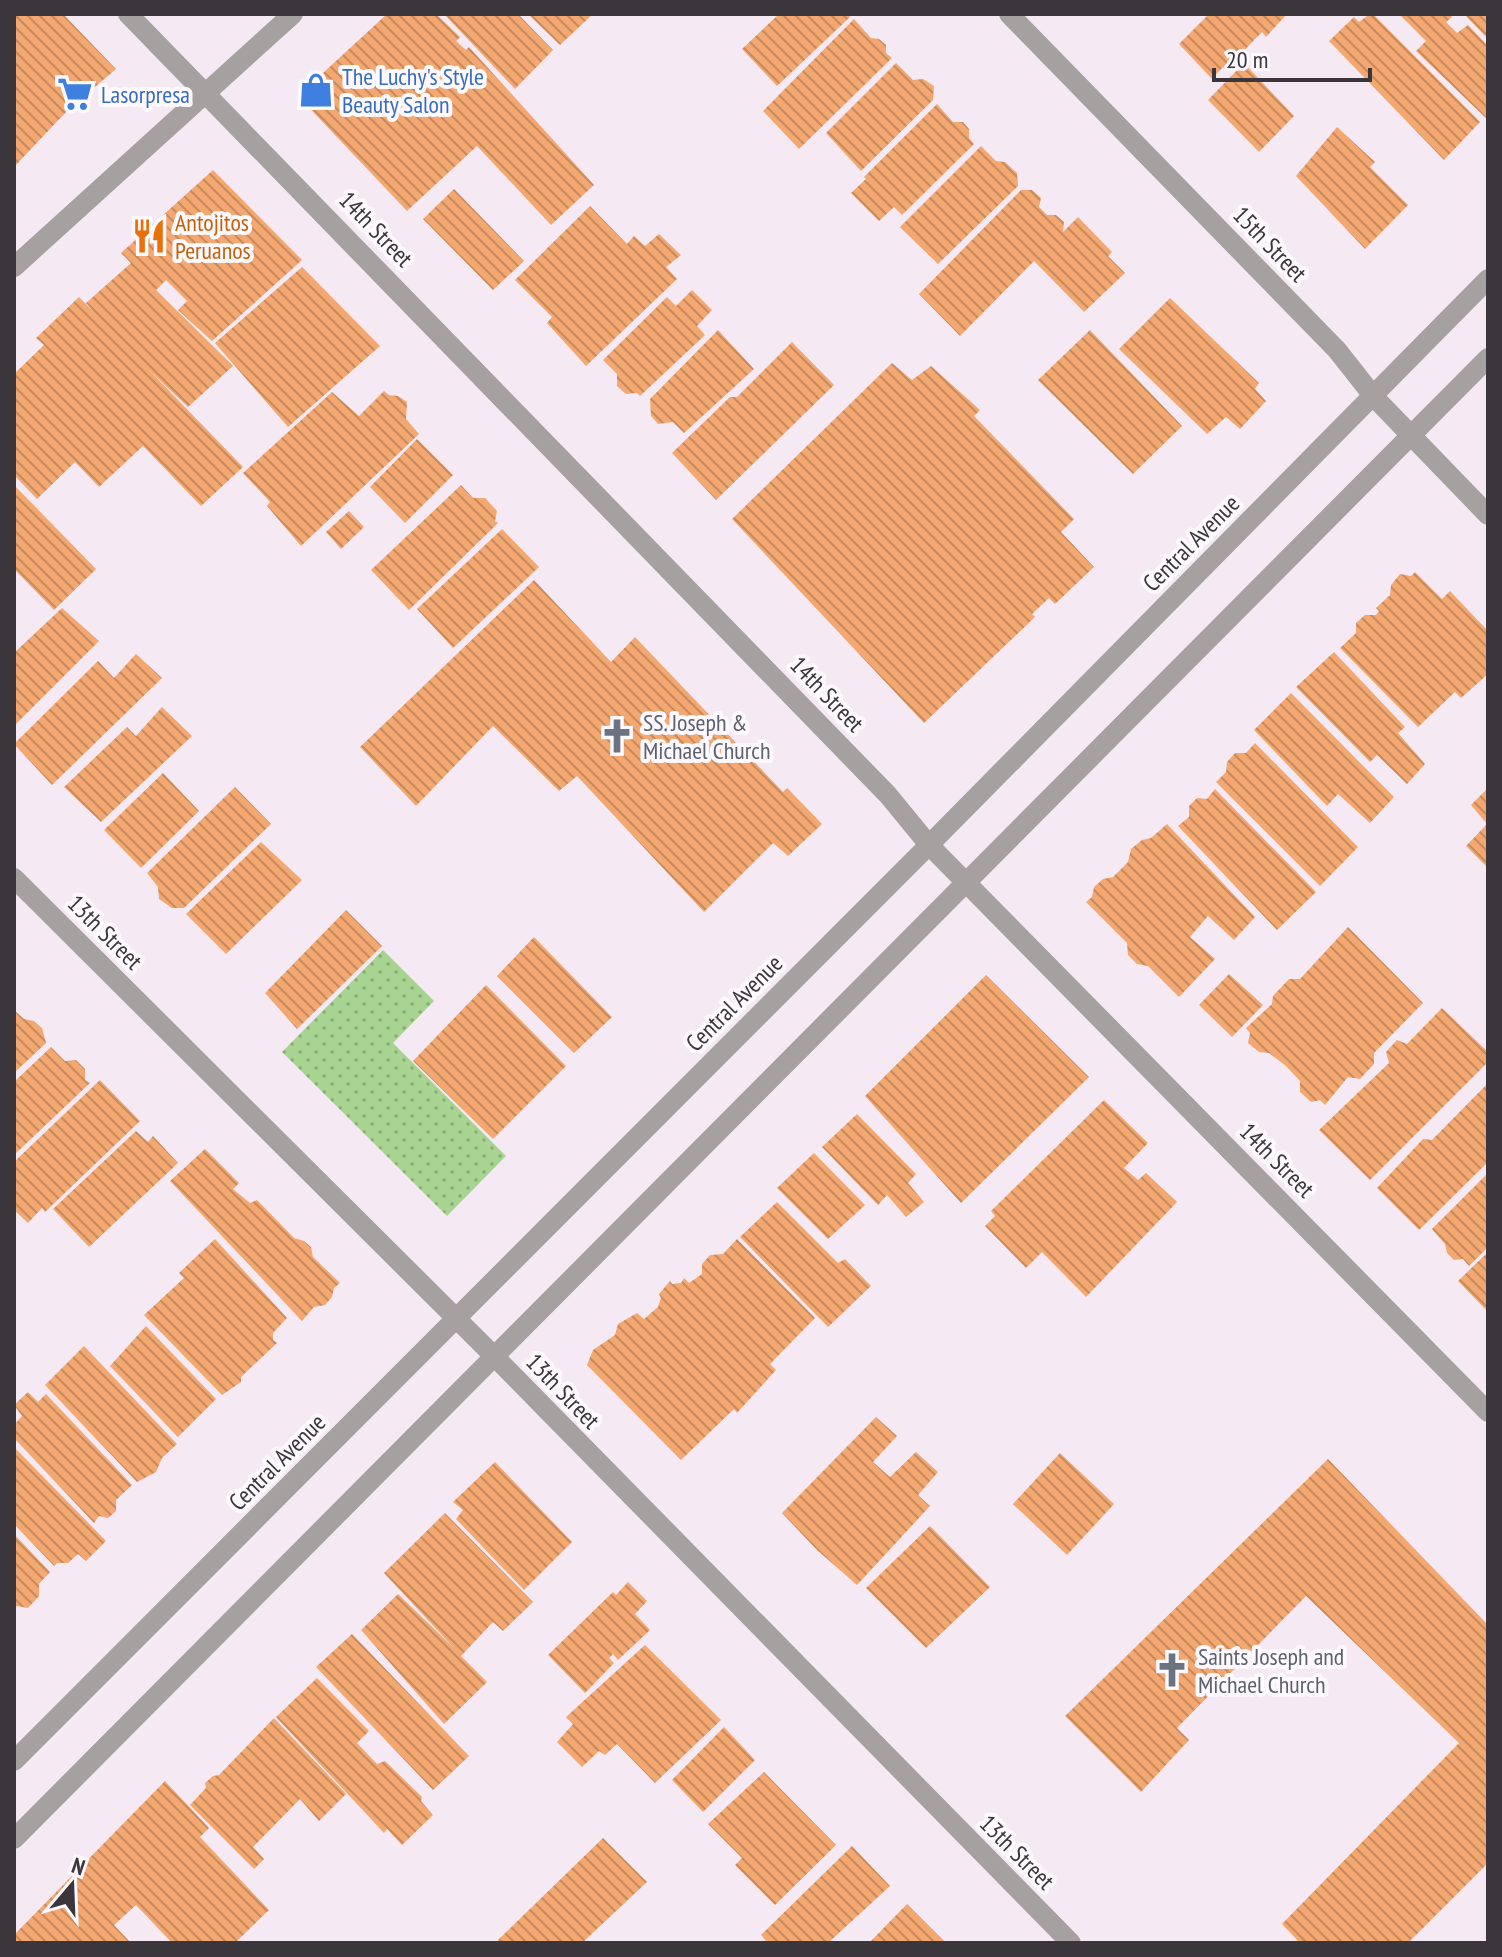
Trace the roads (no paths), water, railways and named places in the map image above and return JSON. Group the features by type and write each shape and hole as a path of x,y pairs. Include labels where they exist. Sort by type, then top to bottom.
{"street":[{"name":"14th Street","path":"128,14 877,783 929,845 1488,1412"},
{"path":"14,267 293,14"},
{"name":"15th Street","path":"1009,14 1337,350 1374,397 1488,515"},
{"name":"Central Avenue","path":"14,1761 929,845 1488,279"},
{"path":"14,1839 1488,358"},
{"name":"13th Street","path":"14,878 495,1357 1071,1943"}],"place":[{"name":"The Luchy's Style Beauty Salon","path":"316,90"},
{"name":"Lasorpresa","path":"75,94"},
{"name":"Antojitos Peruanos","path":"149,236"},
{"name":"SS. Joseph & Michael Church","path":"617,736"},
{"name":"Saints Joseph and Michael Church","path":"1172,1670"}]}
